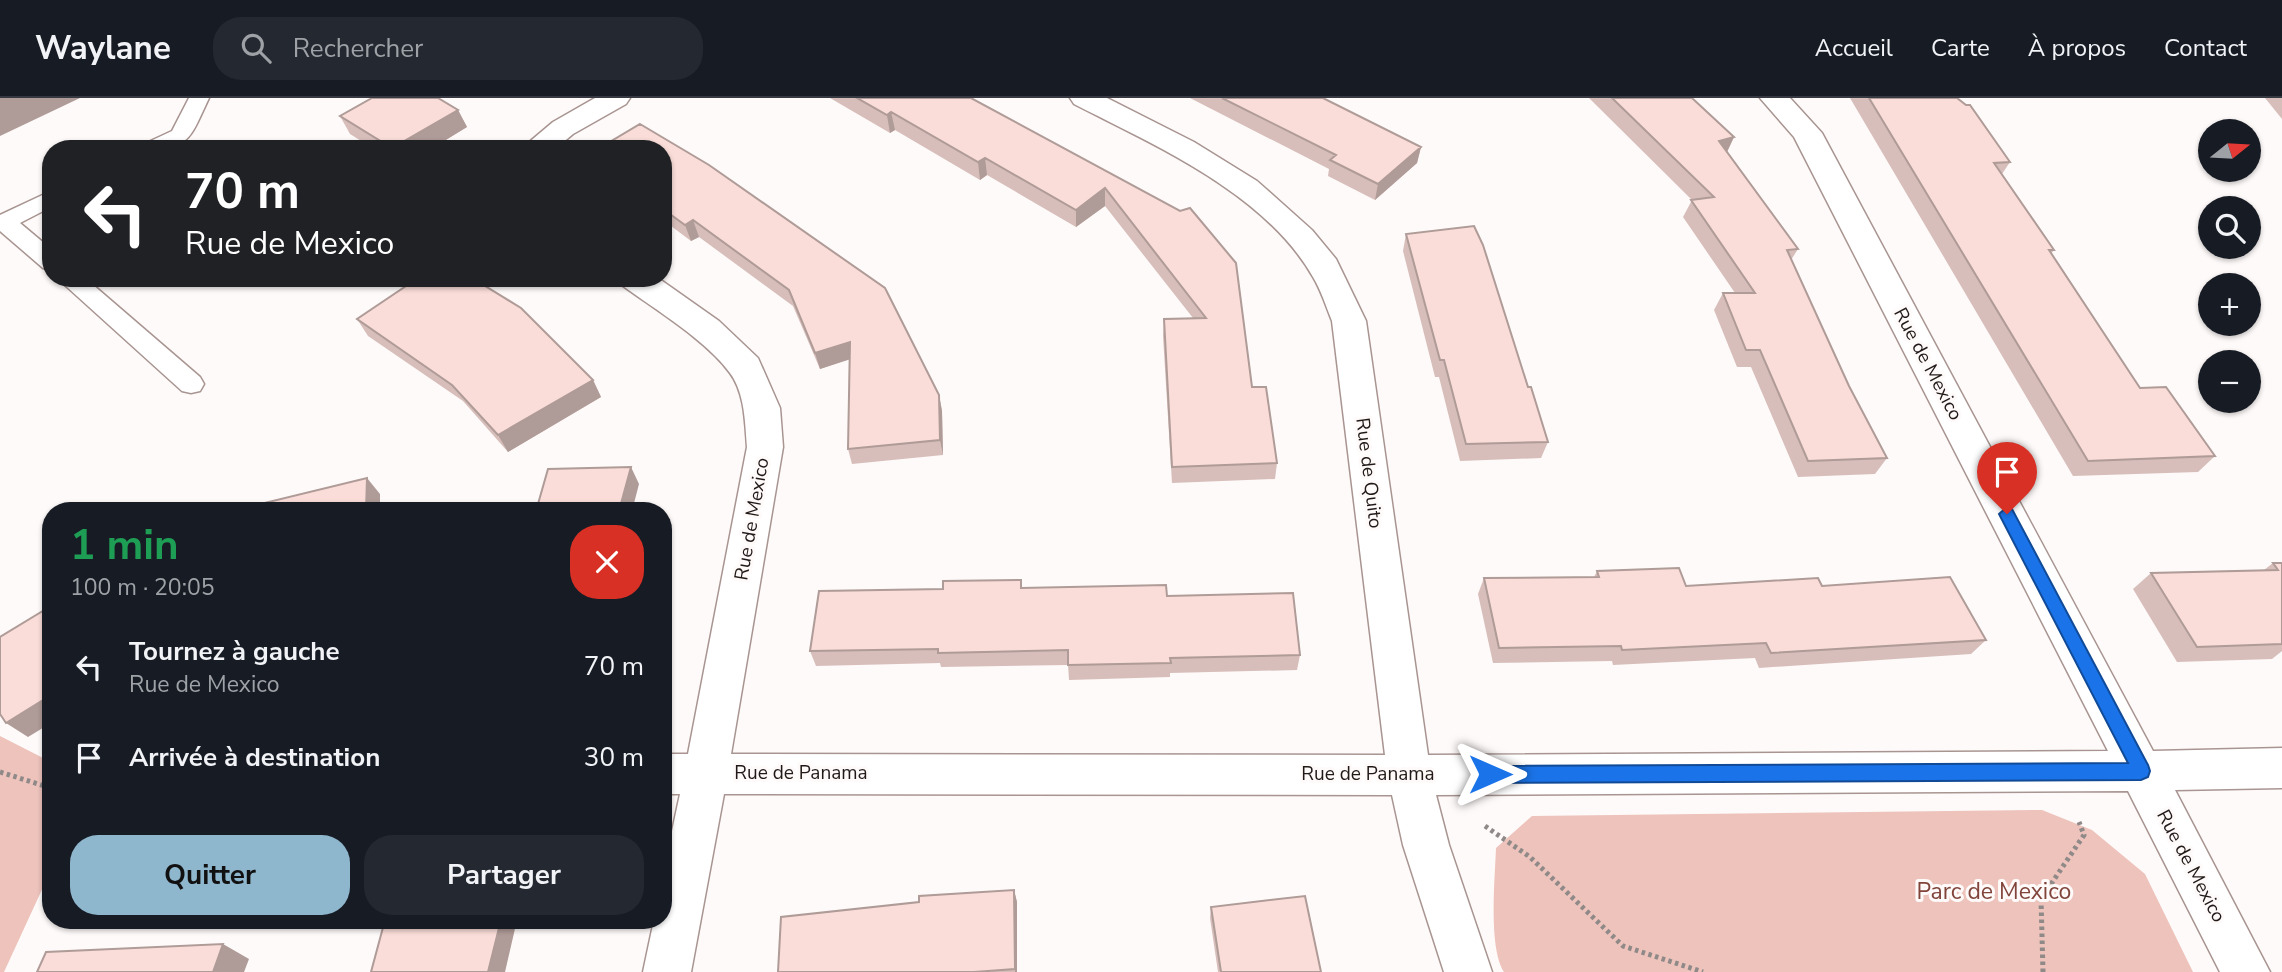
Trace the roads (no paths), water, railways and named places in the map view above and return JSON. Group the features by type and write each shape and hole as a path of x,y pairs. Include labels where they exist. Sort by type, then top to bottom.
{"street":[{"path":"548,140 563,128 616,98"},
{"name":"Rue de Quito","path":"1084,98 1194,155 1245,186 1286,221 1325,268 1349,321 1409,775 1426,845 1468,972"},
{"name":"Rue de Mexico","path":"1774,98 1807,133 2246,972"},
{"name":"Rue de Mexico","path":"647,287 707,330 746,367 762,408 765,447 685,773 672,917"},
{"name":"Rue de Panama","path":"685,773 1409,775 2282,768"},
{"name":"Rue de Mexico","path":"667,972 671,929"}],"lane":[{"path":"171,140 181,135 199,98"},
{"path":"42,203 4,222 42,254"},
{"path":"79,287 191,384"}],"park label":[{"name":"Parc de Mexico","path":"1994,891"}]}
